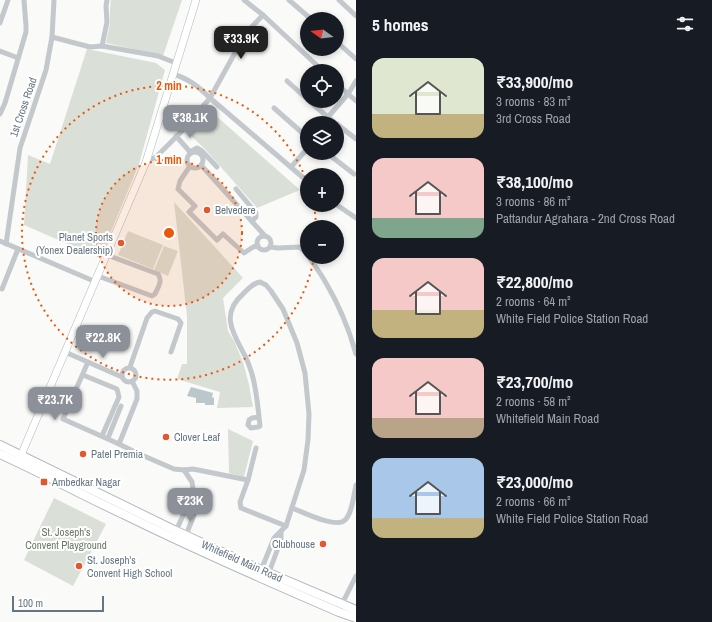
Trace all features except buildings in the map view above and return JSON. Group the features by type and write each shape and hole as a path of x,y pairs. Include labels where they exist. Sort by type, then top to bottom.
{"main road":[{"name":"Whitefield Main Road","path":"0,445 19,458 122,514 258,573 356,610"},
{"name":"Whitefield Main Road","path":"0,454 19,458 121,505 186,535 258,573"},
{"name":"Whitefield Main Road","path":"268,577 356,618"}],"street":[{"path":"0,23 8,0"},
{"path":"0,114 6,103 26,32 24,0"},
{"name":"1st Cross Road","path":"6,244 20,148 46,70 52,38 54,0"},
{"path":"102,46 107,22 107,0"},
{"path":"19,458 146,162 196,0"},
{"path":"244,0 263,15 316,64"},
{"path":"289,0 303,12"},
{"path":"339,0 356,16"},
{"path":"146,162 156,157 210,98 246,33 263,15"},
{"path":"52,38 90,47 102,46 158,56 176,63"},
{"path":"344,48 356,59"},
{"path":"0,52 18,58"},
{"path":"173,74 196,85 300,175"},
{"path":"329,116 348,94 356,81"},
{"path":"287,82 300,93"},
{"path":"344,90 356,101"},
{"path":"274,108 300,131"},
{"path":"317,108 327,116"},
{"path":"344,130 356,139"},
{"path":"176,136 191,153 201,155 203,160 201,165 198,168 190,166"},
{"path":"190,166 188,157 197,148 202,151 217,167"},
{"path":"290,167 300,156"},
{"path":"337,160 354,174"},
{"path":"201,165 270,240 270,247"},
{"path":"190,166 180,180 178,189 195,206 189,212 217,240 223,234 244,253 252,247 258,246 260,249 265,250 270,247 300,247"},
{"path":"236,189 256,212 256,217 252,222"},
{"path":"344,210 356,218"},
{"path":"258,246 259,239 265,236"},
{"path":"0,241 97,279 152,296 155,294 160,282 160,277 158,274 107,255"},
{"path":"2,289 18,249"},
{"path":"314,264 337,304 350,334 356,354"},
{"path":"258,573 274,538 286,526 292,508 304,470 308,440 309,414 305,373 297,343 283,309 266,285 258,282 237,299 230,314 230,323 232,332 245,356 252,374 259,417"},
{"path":"130,367 147,318 152,312 155,311 178,319 181,323 172,352"},
{"path":"65,352 122,377 127,382 132,381"},
{"path":"88,362 63,418 174,469 193,469 248,480"},
{"path":"122,377 123,370 130,367"},
{"path":"130,367 134,369 136,374 132,381"},
{"path":"83,374 117,389 119,394 102,436"},
{"path":"119,444 137,399 132,381"},
{"path":"108,438 121,406"},
{"path":"256,448 248,480 240,502 241,508 286,526"},
{"path":"184,470 192,482 192,505 194,515 186,535"},
{"path":"292,508 332,523 341,523 349,514 356,485"},
{"path":"176,531 185,511 192,505"},
{"path":"268,577 280,540 281,530"},
{"path":"342,604 356,576"}],"green space":[{"path":"111,0 182,0 163,56 106,43 110,23"},
{"path":"87,49 156,63 165,70 139,164 100,258 24,225 28,155 50,164"},
{"path":"206,107 300,190 257,208 204,148 185,130"},
{"path":"174,202 243,278 223,298 228,331 243,362 253,407 217,408 220,392 177,379 182,364 187,364 187,316"},
{"path":"128,231 163,245 153,269 118,255"},
{"path":"164,246 178,251 168,276 154,270"},
{"path":"228,429 253,441 244,477 229,473"},
{"name":"St. Joseph's Convent Playground","path":"54,498 106,524 73,586 24,560"}],"shaded area":[{"path":"191,387 213,393 212,397 214,398 214,405 196,403 196,398 187,396"}],"place":[{"name":"Belvedere","path":"207,210"},
{"name":"Planet Sports (Yonex Dealership)","path":"121,243"},
{"name":"Clover Leaf","path":"166,437"},
{"name":"Patel Premia","path":"83,454"},
{"name":"Ambedkar Nagar","path":"44,482"},
{"name":"Clubhouse","path":"323,544"},
{"name":"St. Joseph's Convent High School","path":"79,566"}]}
